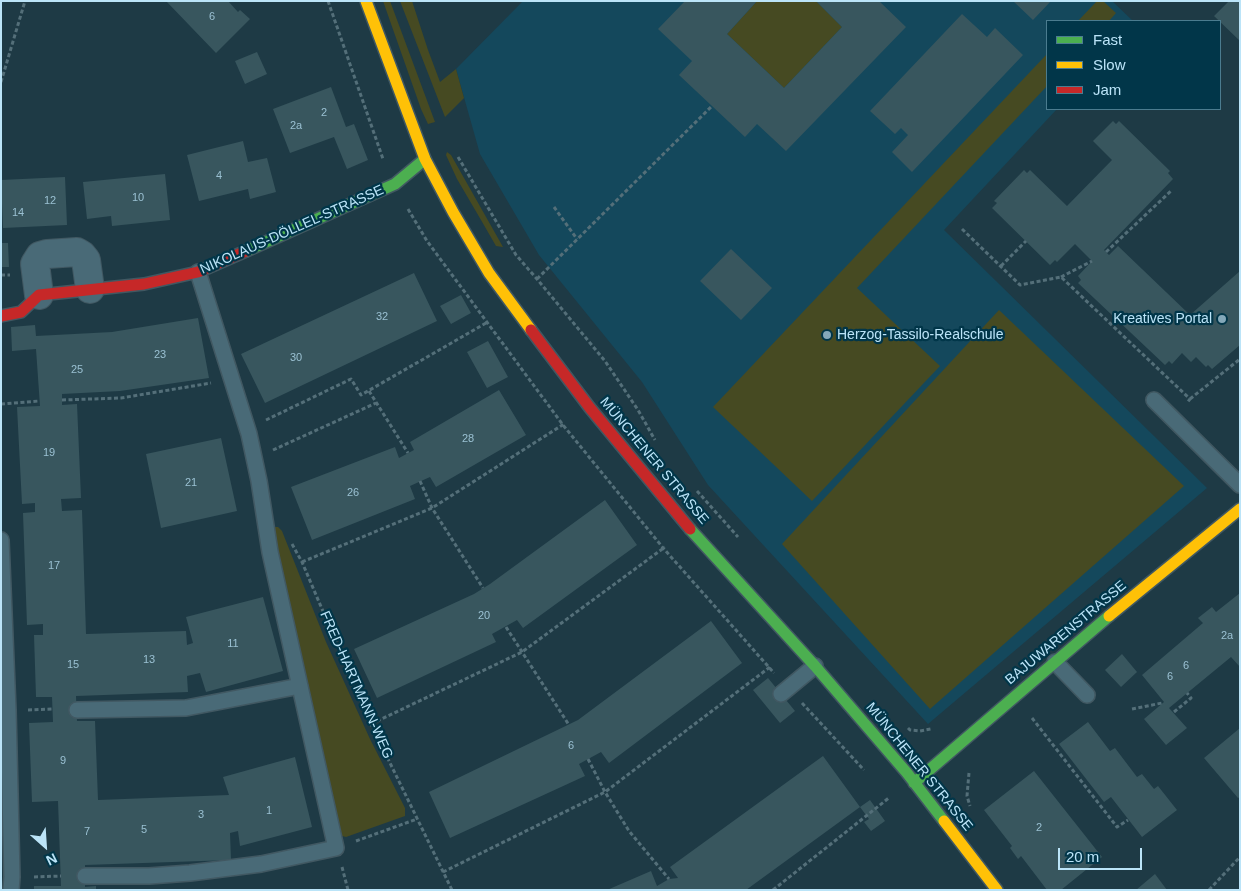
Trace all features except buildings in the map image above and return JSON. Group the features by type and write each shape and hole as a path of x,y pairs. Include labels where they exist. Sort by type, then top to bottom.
{"street":[{"name":"MÜNCHENER STRASSE","path":"366,1 425,159 458,220 513,307 590,408 687,526 815,666 914,783 997,890"},
{"name":"NIKOLAUS-DÖLLEL-STRASSE","path":"1,316 30,304 90,289 144,284 198,272 395,184 425,159"},
{"path":"30,304 35,264 40,256 46,254 77,252 82,255 86,260 90,289"},
{"name":"BAJUWARENSTRASSE","path":"914,783 1136,593 1240,509"}],"lane":[{"path":"85,876 149,876 190,873 261,864 336,848 270,552 260,481 247,429 198,272"},
{"path":"1154,400 1240,484"},
{"path":"1,540 12,884"},
{"path":"1055,662 1087,695"},
{"path":"781,694 815,666"},
{"path":"77,710 186,708 300,686"}],"path":[{"path":"1,82 25,1"},
{"path":"537,278 712,106"},
{"path":"458,155 510,248 605,361 656,441"},
{"path":"1106,252 1172,190"},
{"path":"554,207 577,239"},
{"path":"962,229 1020,285 1061,277 1092,262"},
{"path":"1000,266 1026,241"},
{"path":"1061,277 1190,399"},
{"path":"247,429 351,378 361,395 513,307"},
{"path":"1173,419 1190,399 1240,359"},
{"path":"62,400 121,398 232,380"},
{"path":"369,391 408,453"},
{"path":"1,404 40,401"},
{"path":"254,459 376,402"},
{"path":"302,562 432,508 590,408"},
{"path":"420,481 432,508 482,588"},
{"path":"693,486 740,538"},
{"path":"371,724 522,652 664,549 687,526"},
{"name":"FRED-HARTMANN-WEG","path":"289,537 302,562 371,724 452,890"},
{"path":"506,627 569,725"},
{"path":"443,872 604,792 797,647"},
{"path":"1174,712 1191,698 1187,693"},
{"path":"1132,709 1162,704"},
{"path":"1032,717 1118,828 1128,820"},
{"path":"904,723 910,730"},
{"path":"588,759 604,792 629,831 670,880"},
{"path":"1069,764 1072,761"},
{"path":"773,890 890,796"},
{"path":"1095,798 1099,796"},
{"path":"336,848 417,818"},
{"path":"1209,890 1240,857"},
{"path":"12,884 60,876"}],"shaded area":[{"name":"Herzog-Tassilo-Realschule","path":"523,1 1112,1 1132,20 1046,20 1046,110 1056,110 944,230 1207,488 928,724 708,485 642,382 539,255 480,154 456,69"}],"green space":[{"path":"383,1 390,1 435,122 428,124 421,109"},
{"path":"400,1 412,1 440,82 456,69 464,98 445,117"},
{"path":"757,1 816,1 842,27 784,88 727,34"},
{"path":"1097,1 1103,1 1116,13 1110,20 1079,20"},
{"path":"1046,55 1046,87 857,288 940,366 812,501 713,407"},
{"path":"447,152 451,155 503,247 496,246 457,179 446,155"},
{"path":"999,310 1184,486 930,709 782,544"},
{"path":"278,527 282,531 326,642 370,739 405,808 405,816 346,837 342,836 341,832 270,529"}],"traffic: fast":[{"path":"246,251 395,184 425,159"},
{"path":"690,529 815,666 907,773 944,821"},
{"path":"914,783 1109,616"}],"traffic: slow":[{"path":"366,1 425,159 453,212 489,273 531,330"},
{"path":"1109,616 1240,509"},
{"path":"944,821 997,890"}],"traffic: jam":[{"path":"1,316 21,312 39,295 144,284 198,272 246,251"},
{"path":"531,330 590,408 690,529"}],"place":[{"name":"Kreatives Portal","path":"1222,319"},
{"name":"Herzog-Tassilo-Realschule","path":"827,335"}]}
